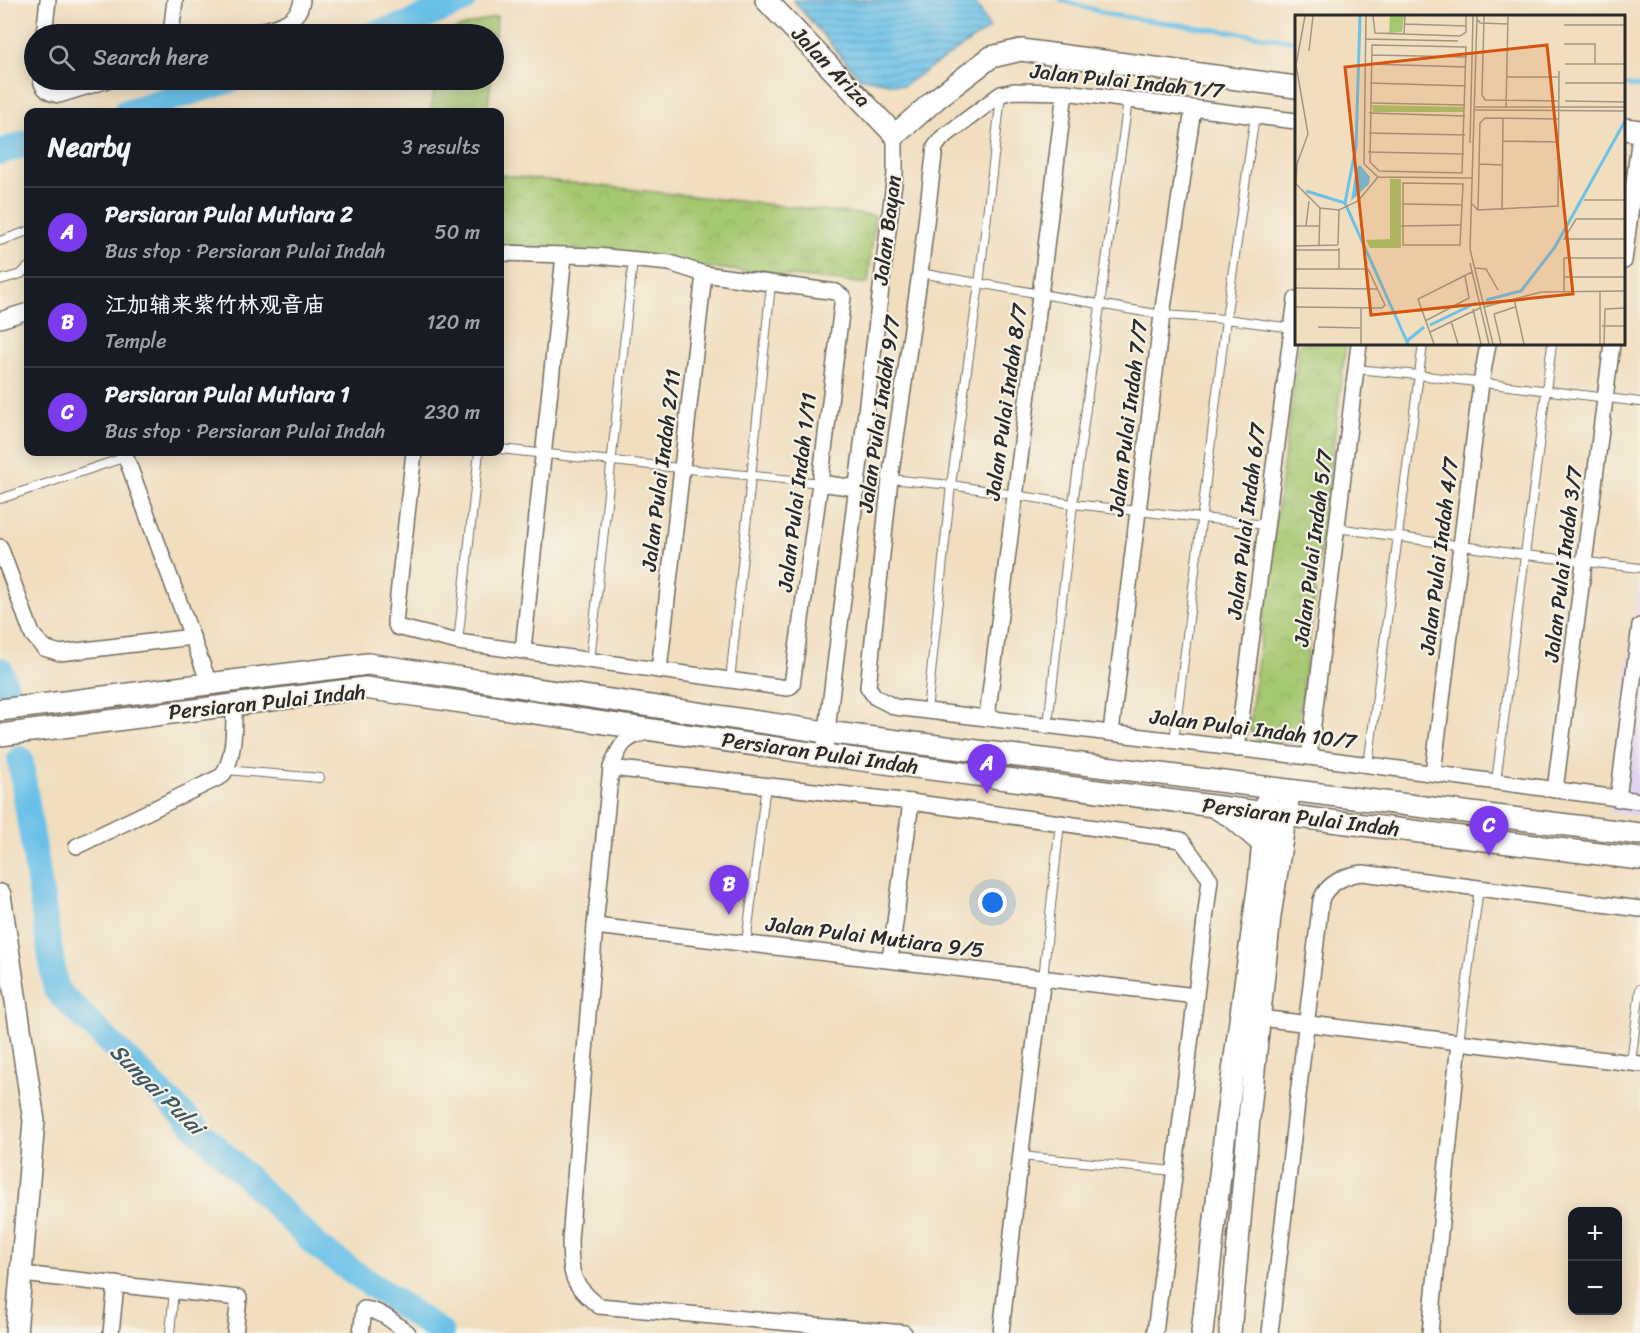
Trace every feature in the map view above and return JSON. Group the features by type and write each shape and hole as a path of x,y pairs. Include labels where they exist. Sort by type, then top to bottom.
{"main road":[{"name":"Jalan Ariza","path":"766,0 895,135"},
{"path":"895,135 936,99 991,57 1021,51 1295,87"},
{"path":"1625,129 1640,133"},
{"name":"Persiaran Pulai Indah","path":"0,711 360,664 826,732 1638,834"},
{"path":"130,718 194,696 209,683 215,688 231,692 294,697"},
{"name":"Persiaran Pulai Indah","path":"0,735 365,688 824,755 1640,859"},
{"path":"1202,1333 1226,1123 1272,845 1279,789"},
{"path":"1212,806 1272,845"},
{"path":"1272,845 1316,818"},
{"path":"1230,1333 1270,916 1272,845"},
{"path":"0,896 3,939 34,1121 16,1333"}],"street":[{"path":"45,24 48,0"},
{"path":"172,24 176,0"},
{"path":"281,24 293,20 301,7 302,0"},
{"path":"48,90 51,94 59,95 75,90"},
{"name":"Jalan Pulai Indah 1/7","path":"935,147 942,138 1001,94 1014,91 1065,92 1295,121"},
{"name":"Jalan Pulai Indah 8/7","path":"987,717 1014,495 1042,295 1065,92"},
{"name":"Jalan Pulai Indah 7/7","path":"1111,732 1162,315 1193,109"},
{"path":"1625,242 1633,167 1640,133"},
{"name":"Jalan Bayan","path":"824,755 895,174 895,135"},
{"name":"Jalan Pulai Indah 9/7","path":"868,687 890,479 920,273 935,147"},
{"path":"523,650 564,255"},
{"path":"504,256 564,255 670,263 704,274 771,284"},
{"name":"Jalan Pulai Indah 2/11","path":"659,670 704,274"},
{"name":"Jalan Pulai Indah 1/11","path":"730,681 787,688 794,681 843,297 836,292 771,284"},
{"name":"Jalan Pulai Indah 6/7","path":"1237,749 1295,306"},
{"path":"0,320 24,312"},
{"name":"Jalan Pulai Indah 5/7","path":"1308,757 1359,345"},
{"name":"Jalan Pulai Indah 4/7","path":"1433,773 1481,384 1488,345"},
{"name":"Jalan Pulai Indah 3/7","path":"1555,790 1612,345"},
{"path":"126,456 209,683"},
{"path":"414,456 395,622 401,628 458,642 730,681"},
{"path":"820,483 856,488"},
{"path":"0,547 32,634 44,648 60,653 192,637"},
{"path":"1618,799 1640,626"},
{"name":"Jalan Pulai Indah 10/7","path":"868,687 875,697 895,706 927,711 1048,724 1640,801"},
{"path":"77,846 222,776 226,770 234,728 234,705"},
{"path":"658,730 631,737 620,747 611,768 595,926 570,1241 572,1274 582,1292 599,1306 904,1333"},
{"path":"611,768 911,802 1181,840 1210,879 1155,1333"},
{"path":"890,960 911,802"},
{"path":"1270,1333 1321,900 1325,890 1350,874 1363,873 1640,909"},
{"name":"Jalan Pulai Mutiara 9/5","path":"595,926 1196,996"},
{"path":"1001,1333 1020,1156 1043,978"},
{"path":"1260,1018 1636,1063"},
{"path":"1430,1333 1459,1042"},
{"path":"22,1274 239,1298 235,1333"},
{"path":"111,1333 116,1284"},
{"path":"361,1333 364,1309 375,1310 408,1333"}],"lane":[{"path":"927,711 951,485 979,284 1001,94"},
{"path":"1048,724 1074,504 1128,100"},
{"path":"1174,741 1226,319 1255,115"},
{"path":"0,241 24,232"},
{"path":"590,661 633,260"},
{"path":"0,280 24,271"},
{"path":"920,273 1162,315 1226,319 1292,328"},
{"path":"730,681 771,284"},
{"path":"1368,765 1423,345"},
{"path":"1496,783 1552,345"},
{"path":"1356,369 1640,402"},
{"path":"504,449 820,483"},
{"path":"0,499 119,456"},
{"path":"458,642 479,456"},
{"path":"890,479 951,485 1138,512 1266,525"},
{"path":"1337,528 1525,555 1640,568"},
{"path":"226,770 320,778"},
{"path":"746,943 766,785"},
{"path":"1043,978 1060,823"},
{"path":"1459,1042 1479,888"},
{"path":"1636,1063 1640,989"},
{"path":"1020,1156 1174,1171"},
{"path":"170,1333 174,1290"}],"shaded area":[{"path":"1640,577 1640,816 1609,812"}],"green space":[{"path":"497,16 496,24 471,24"},
{"path":"434,90 490,90 488,108 432,108"},
{"path":"504,175 875,216 868,284 504,246"},
{"path":"1299,345 1346,345 1297,738 1283,744 1259,742 1249,728"}],"water":[{"path":"793,0 974,0 990,28 903,86 859,77"}],"waterway":[{"name":"Sungai Pulai","path":"408,24 464,0"},
{"path":"1061,0 1111,15 1295,41"},
{"path":"1625,85 1640,87"},
{"name":"Sungai Pulai","path":"139,108 198,90"},
{"name":"Sungai Pulai","path":"0,152 24,144"},
{"name":"Sungai Pulai","path":"0,670 7,691"},
{"name":"Sungai Pulai","path":"20,759 56,990 319,1248 441,1333"}],"place":[{"name":"Persiaran Pulai Mutiara 2","path":"987,794"},
{"name":"Persiaran Pulai Mutiara 1","path":"1489,856"},
{"name":"江加辅来紫竹林观音庙","path":"729,915"}]}
